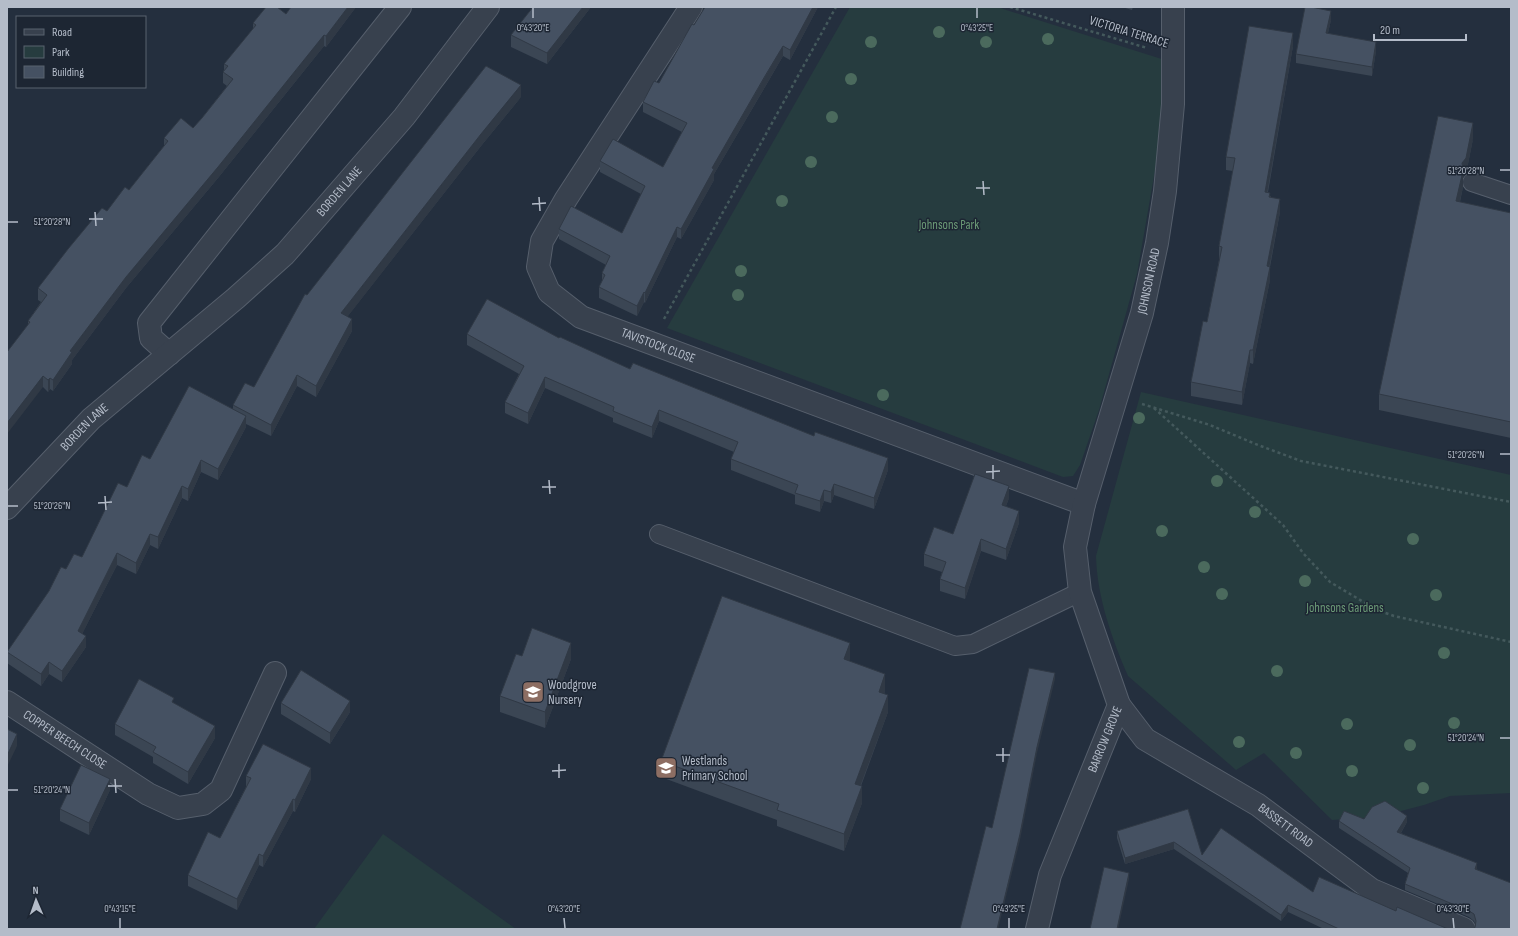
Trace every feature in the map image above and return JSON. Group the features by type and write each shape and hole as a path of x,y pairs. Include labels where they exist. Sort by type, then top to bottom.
{"street":[{"path":"169,354 151,338 149,323 400,7"},
{"name":"BORDEN LANE","path":"7,508 91,419 236,298 285,254 404,117 488,7"},
{"name":"TAVISTOCK CLOSE","path":"691,7 566,199 542,242 538,267 549,292 581,317 1084,504"},
{"name":"JOHNSON ROAD","path":"1075,547 1084,504 1142,313 1157,243 1173,104 1173,7"},
{"name":"BARROW GROVE","path":"1037,929 1050,875 1119,705 1080,592 1075,547"},
{"name":"COPPER BEECH CLOSE","path":"7,702 123,779 148,794 178,808 202,804 221,790 275,673"},
{"name":"BASSETT ROAD","path":"1119,705 1145,739 1258,805 1372,890 1464,929"}],"lane":[{"path":"1472,182 1511,195"},
{"path":"659,534 955,646 973,644 1080,592"}],"path":[{"path":"651,342 836,7"},
{"name":"VICTORIA TERRACE","path":"1010,7 1174,56"},
{"path":"1117,397 1210,425 1301,461 1511,502"},
{"path":"1154,408 1283,525 1313,565 1335,586 1377,610 1394,616 1511,642"}],"green space":[{"name":"Johnsons Park","path":"850,7 997,7 1168,61 1161,136 1137,274 1099,410 1080,465 1073,476 1063,477 667,328"},
{"name":"Johnsons Gardens","path":"1141,392 1511,475 1511,793 1450,796 1424,805 1378,817 1332,820 1264,753 1236,770 1128,676 1106,618 1099,587 1096,556"},
{"path":"383,834 516,929 314,929"}],"building":[{"path":"266,7 277,7 286,14 291,7 348,7 326,36 324,35 218,167 126,277 70,351 72,352 53,380 50,378 48,380 43,376 7,423 7,352 30,322 28,321 47,295 38,288 102,208 107,211 125,187 129,190 168,141 164,138 181,118 193,128 202,118 233,79 223,72 228,66 224,64 256,25 253,23"},
{"path":"533,7 583,7 547,53 511,35"},
{"path":"705,7 813,7 790,50 783,46 765,76 712,168 714,169 681,229 677,227 645,293 644,292 637,306 599,287 605,275 602,273 610,256 559,229 571,206 622,233 645,186 600,161 613,139 663,167 687,123 643,102 654,81 659,83 692,24 694,25"},
{"path":"1305,7 1331,11 1326,33 1376,42 1372,67 1296,54"},
{"path":"1249,26 1293,33 1265,192 1270,193 1269,197 1280,199 1267,266 1270,267 1253,350 1250,350 1242,392 1191,382 1203,321 1207,322 1222,247 1219,246 1235,158 1226,157"},
{"path":"486,66 521,85 341,313 352,319 316,386 297,375 271,425 233,405 245,383 254,387 305,294 307,295"},
{"path":"1438,116 1473,123 1466,158 1462,163 1463,171 1456,201 1511,213 1511,422 1379,394"},
{"path":"487,299 559,338 560,337 630,369 633,363 814,436 815,432 888,458 874,498 834,484 831,492 824,490 820,501 795,493 798,485 731,459 738,442 659,410 652,427 613,411 614,407 545,377 528,413 505,402 524,366 467,334"},
{"path":"189,386 246,416 218,469 201,460 188,489 182,486 158,537 150,534 136,563 117,553 78,631 86,636 62,671 49,662 41,674 7,652 49,591 61,567 66,569 74,554 82,557 118,483 127,487 142,455 150,459"},
{"path":"975,474 1009,486 1002,505 1019,511 1006,549 981,539 965,588 940,579 946,562 924,554 934,527 953,534"},
{"path":"722,596 850,643 844,659 885,674 879,692 888,695 855,784 862,786 844,834 777,810 779,804 661,761"},
{"name":"Woodgrove Nursery","path":"532,628 571,643 545,712 500,696 516,654 522,656"},
{"path":"1029,668 1055,673 1037,747 1020,834 997,929 960,929 986,826 992,828"},
{"path":"301,670 350,701 330,733 281,703"},
{"path":"139,679 174,698 172,702 215,726 188,772 153,752 156,747 115,724"},
{"path":"7,729 17,734 7,756"},
{"path":"263,744 311,768 295,800 293,799 263,856 259,854 237,899 188,875 208,832 220,838 251,778 246,776"},
{"path":"81,765 110,779 89,823 60,809"},
{"path":"1385,801 1407,816 1397,832 1477,863 1475,869 1511,883 1511,929 1474,929 1476,921 1474,914 1405,884 1410,868 1339,821 1344,811 1364,819 1372,807"},
{"path":"1188,809 1202,855 1221,828 1313,892 1319,877 1396,911 1397,907 1448,929 1339,929 1288,905 1281,915 1174,842 1125,858 1117,831"},
{"path":"1104,867 1129,873 1117,929 1090,929"}],"place":[{"name":"Woodgrove Nursery","path":"533,692"},
{"name":"Westlands Primary School","path":"666,768"}]}
